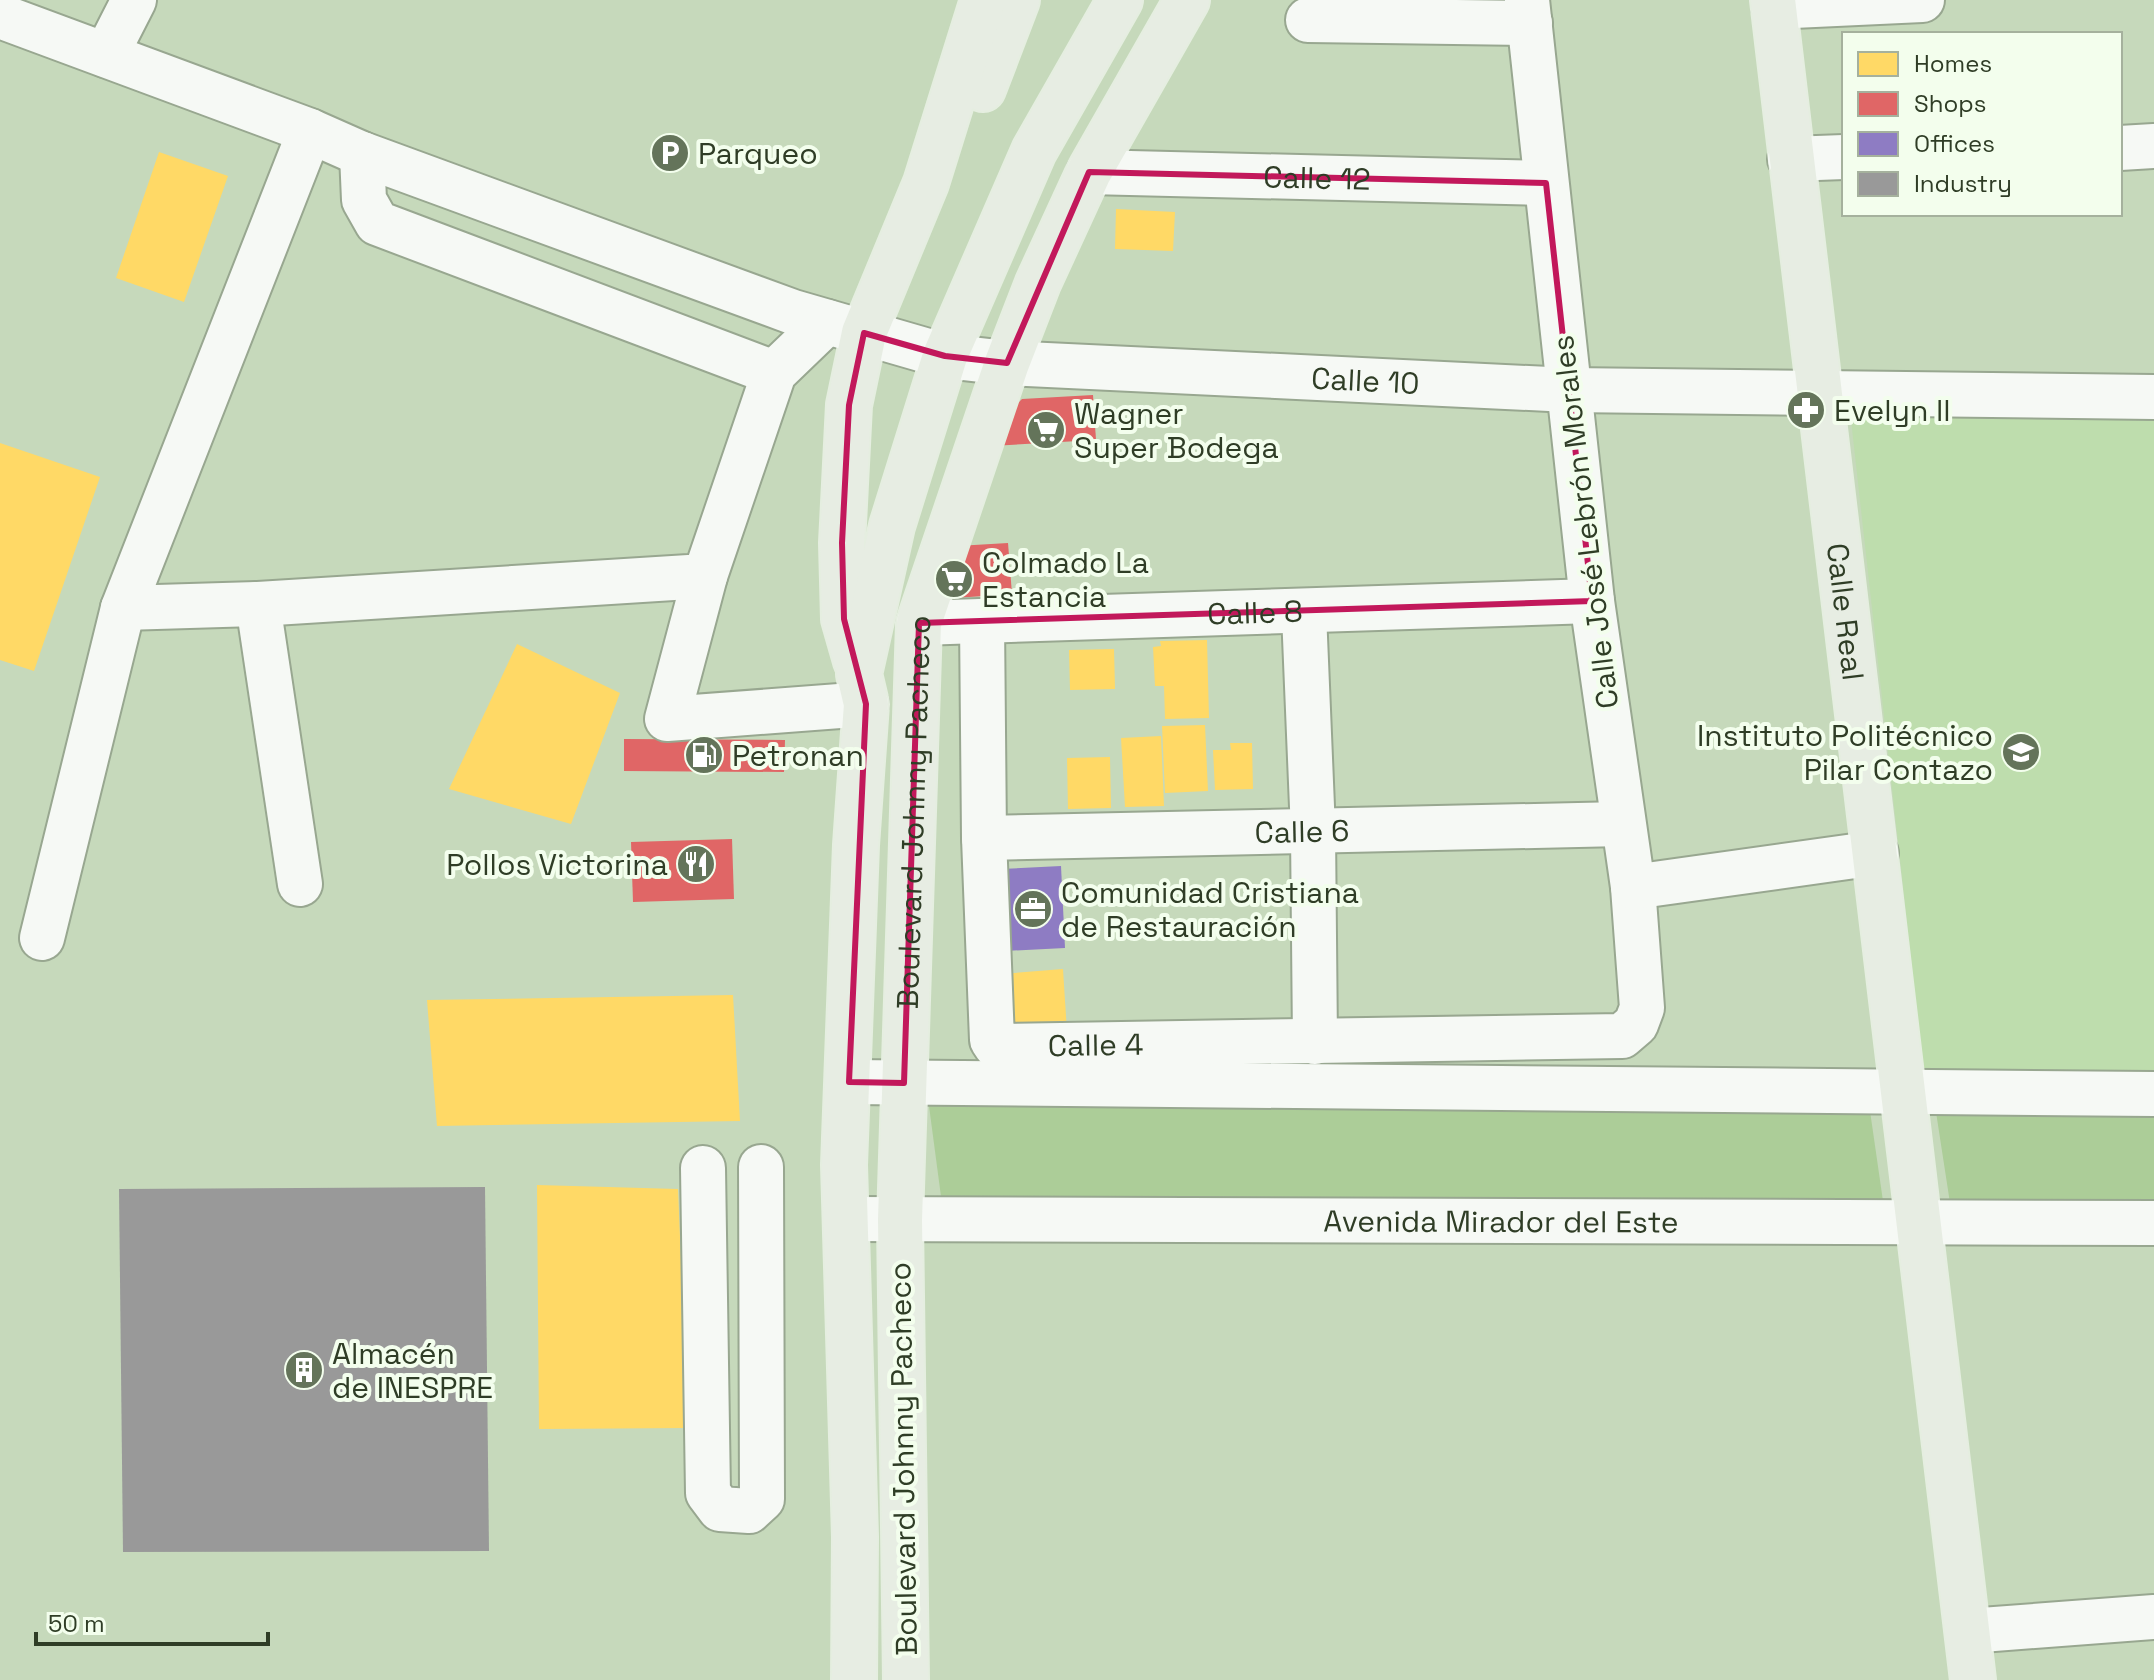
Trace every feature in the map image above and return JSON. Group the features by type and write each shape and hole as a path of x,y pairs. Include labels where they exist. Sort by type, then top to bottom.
{"main road":[{"path":"926,183 983,0"},
{"path":"862,689 844,619 842,543 849,405 846,327 926,183 962,140 1017,0"},
{"name":"Boulevard Johnny Pacheco","path":"854,1680 844,1165 862,689 892,526 945,356 1034,151 1120,0"},
{"name":"Boulevard Johnny Pacheco","path":"906,1680 900,1220 919,623 1007,363 1038,283 1089,172 1187,0"},
{"name":"Calle Real","path":"1773,4 1973,1680"}],"street":[{"path":"106,55 134,0"},
{"path":"1773,4 1922,0"},
{"path":"1308,20 1528,11"},
{"name":"Calle José Lebrón Morales","path":"1528,11 1592,601 1633,887 1642,1008 1636,1024 1622,1036"},
{"name":"Calle 10","path":"0,16 310,131 362,154 793,312 945,356 1007,363 1569,390 2154,397"},
{"path":"42,938 123,608 310,131"},
{"path":"2122,148 2154,146"},
{"path":"362,154 364,200 377,223 774,373"},
{"path":"1790,159 1842,157"},
{"name":"Calle 12","path":"1089,172 1546,183"},
{"path":"846,327 774,373 705,576 667,719 862,689"},
{"path":"123,608 258,604 705,576"},
{"name":"Calle 8","path":"919,623 1304,613 1592,601"},
{"path":"258,604 300,884"},
{"path":"1304,613 1313,831 1315,1042"},
{"name":"Calle 4","path":"982,621 984,838 992,1040 996,1046 1622,1036"},
{"name":"Calle 6","path":"984,838 1622,824"},
{"path":"1633,887 1876,853"},
{"path":"849,1082 2154,1094"},
{"path":"703,1168 708,1493 720,1509 749,1511 762,1499 761,1167"},
{"name":"Avenida Mirador del Este","path":"847,1219 2154,1223"},
{"path":"1968,1631 2154,1617"}],"highlighted area":[{"path":"1089,172 1546,183 1592,601 919,623 904,1083 849,1082 866,704 844,619 842,543 849,405 864,333 945,356 1007,363"}],"shaded area":[{"name":"Instituto Politécnico Pilar Contazo","path":"1850,411 2154,420 2154,1086 1925,1084"},
{"path":"929,1106 1870,1111 1885,1215 942,1204"},
{"path":"1936,1112 2154,1114 2154,1210 1952,1216"}],"building: Homes":[{"path":"159,152 228,176 184,302 116,278"},
{"path":"1116,209 1175,212 1173,251 1115,249"},
{"path":"0,443 100,477 34,671 0,660"},
{"path":"1207,640 1209,718 1165,719 1164,686 1155,686 1153,647 1161,646 1160,641"},
{"path":"517,644 620,693 571,824 449,789"},
{"path":"1114,649 1115,689 1070,690 1069,650"},
{"path":"1205,725 1208,791 1165,793 1162,726"},
{"path":"1161,736 1164,806 1125,807 1121,738"},
{"path":"1230,743 1252,743 1253,789 1215,790 1213,750 1231,750"},
{"path":"1110,757 1111,808 1068,809 1067,758"},
{"path":"1063,969 1067,1032 1007,1037 1002,974"},
{"path":"733,995 740,1121 437,1126 427,1000"},
{"path":"537,1185 678,1189 688,1428 539,1429"}],"building: Shops":[{"name":"Wagner Super Bodega","path":"1093,395 1096,440 992,446 1001,420 1022,399"},
{"path":"1008,543 1012,594 941,599 957,546"},
{"name":"Petronan","path":"624,739 785,740 784,772 624,771"},
{"path":"732,839 734,899 633,902 631,842"}],"building: Offices":[{"name":"Comunidad Cristiana de Restauración","path":"1061,866 1065,948 1005,951 1001,869"}],"building: Industry":[{"name":"Almacén de INESPRE","path":"485,1187 489,1551 123,1552 119,1189"}],"place":[{"name":"Parqueo","path":"670,153"},
{"name":"Evelyn ll","path":"1806,410"},
{"name":"Wagner Super Bodega","path":"1046,430"},
{"name":"Colmado La Estancia","path":"954,579"},
{"name":"Instituto Politécnico Pilar Contazo","path":"2021,752"},
{"name":"Petronan","path":"704,755"},
{"name":"Pollos Victorina","path":"696,864"},
{"name":"Comunidad Cristiana de Restauración","path":"1033,909"},
{"name":"Almacén de INESPRE","path":"304,1370"}]}
